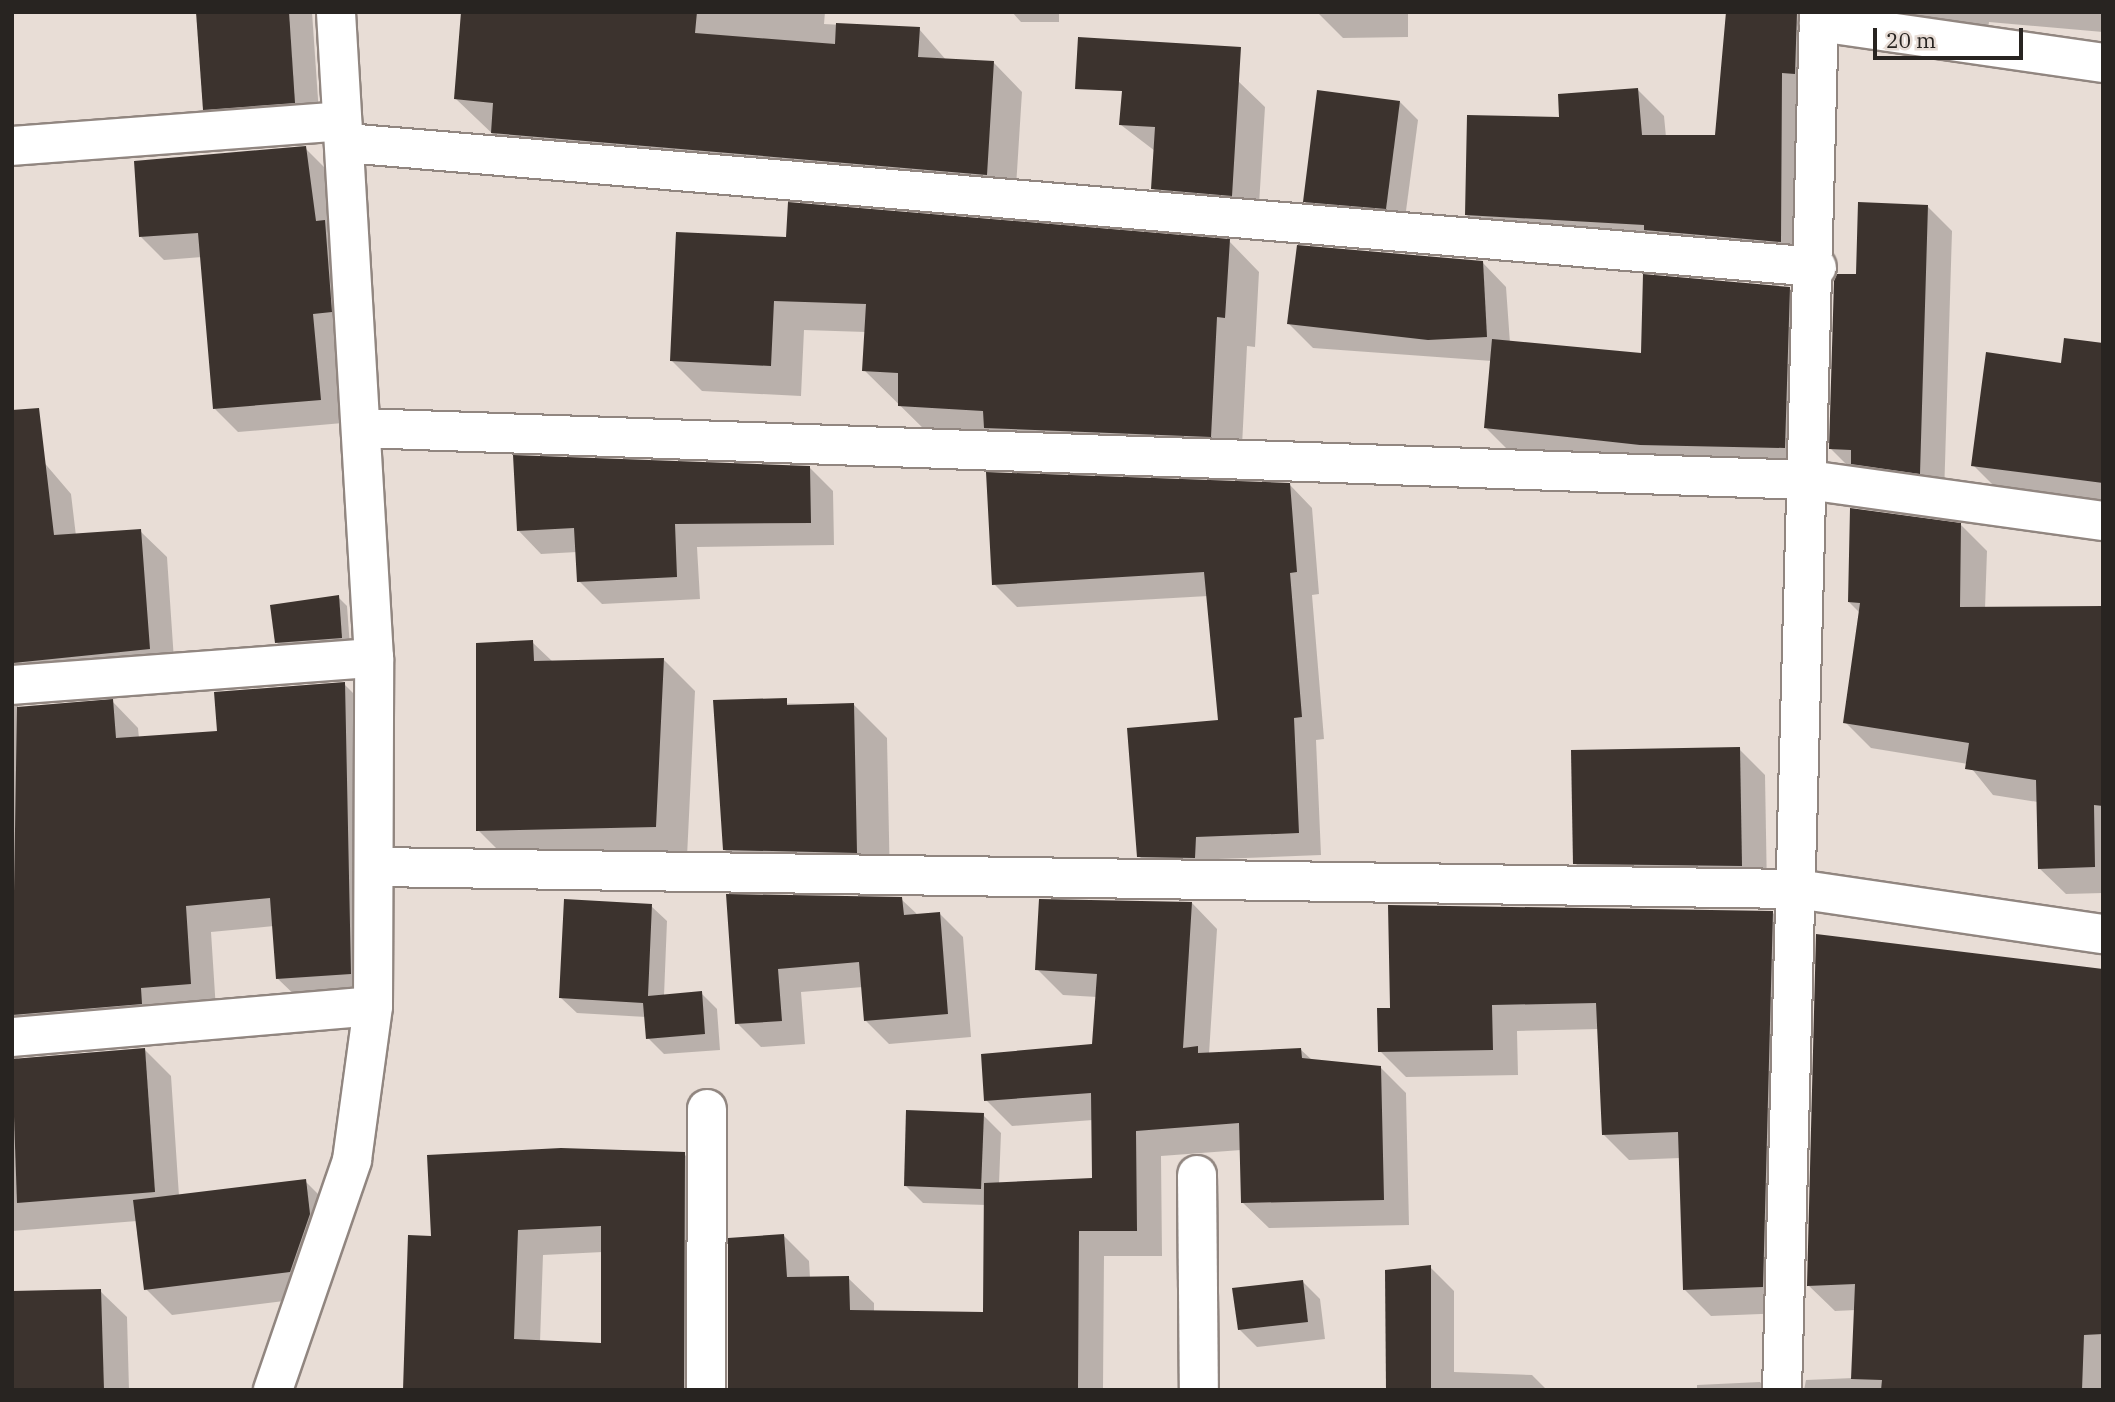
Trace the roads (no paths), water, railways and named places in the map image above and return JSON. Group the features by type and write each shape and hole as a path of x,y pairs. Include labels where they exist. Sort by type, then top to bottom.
{"street":[{"path":"273,1390 352,1160 373,1006 376,867 374,658 336,12"},
{"path":"1782,1390 1808,480 1817,267 1819,17 2103,63"},
{"path":"12,146 344,132 1817,267"},
{"path":"361,428 1808,480 2103,521"},
{"path":"12,685 374,658"},
{"path":"376,867 1797,888 2103,934"},
{"path":"12,1037 373,1006"},
{"path":"706,1109 706,1390"},
{"path":"1197,1175 1199,1390"}]}
